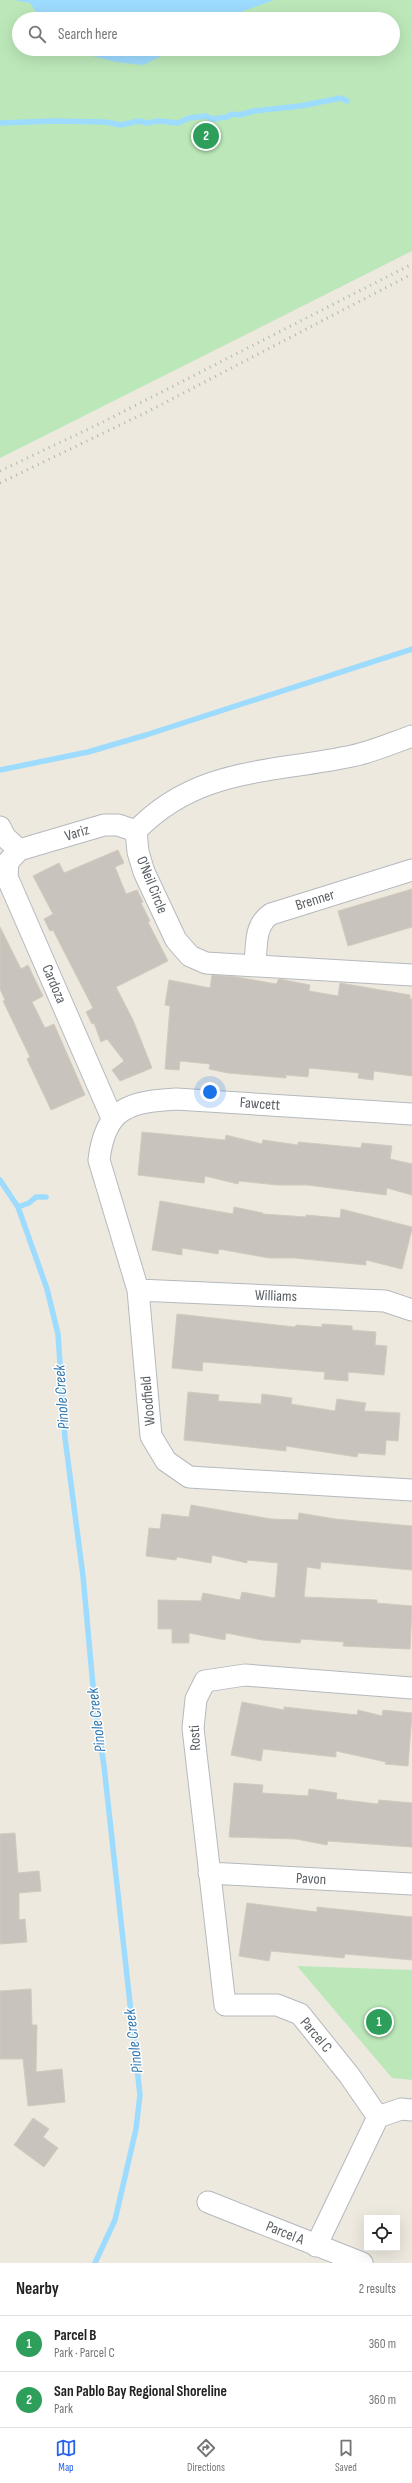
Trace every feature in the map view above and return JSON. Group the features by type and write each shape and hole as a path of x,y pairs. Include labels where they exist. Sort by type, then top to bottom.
{"street":[{"path":"136,831 164,806 217,780 288,765 352,756 412,736"},
{"name":"Variz","path":"19,850 104,825 118,825 136,831"},
{"path":"0,827 5,837 19,850"},
{"name":"O'Neil Circle","path":"136,831 138,852 144,872 176,940 190,956 206,963 255,964 412,975"},
{"name":"Cardoza","path":"19,850 8,862 7,877 112,1118"},
{"name":"Brenner","path":"255,964 258,927 263,919 271,914 412,870"},
{"name":"Fawcett","path":"112,1118 126,1108 144,1101 176,1099 412,1114"},
{"name":"Woodfield","path":"112,1118 101,1140 99,1160 138,1290 151,1436 166,1461 189,1477 412,1490"},
{"name":"Williams","path":"138,1290 385,1300 412,1310"},
{"name":"Rosti","path":"225,2005 193,1728 196,1699 205,1681 245,1675 412,1688"},
{"name":"Pavon","path":"209,1873 412,1884"},
{"name":"Parcel C","path":"225,2005 277,2005 300,2014 349,2075 378,2117"},
{"path":"316,2246 378,2117 401,2109 412,2110"},
{"name":"Parcel A","path":"208,2202 362,2263"}],"green space":[{"path":"0,0 412,0 412,251 0,458"},
{"path":"297,1966 412,1970 412,2080 392,2078"}],"water":[{"path":"14,0 274,0 241,12 36,12 30,3"},
{"path":"92,56 162,56 143,65 116,62"}],"building":[{"path":"118,850 124,863 115,867 126,894 137,890 143,902 141,903 150,921 148,922 168,961 116,987 133,1020 152,1068 120,1081 112,1070 124,1061 107,1039 101,1042 94,1023 92,1024 86,1012 93,1008 53,930 50,931 44,919 53,914 33,876 59,863 64,873"},
{"path":"412,889 412,927 348,946 338,911"},
{"path":"0,927 21,969 28,965 43,996 32,1002 45,1028 54,1024 85,1095 51,1110 27,1059 30,1057 3,1001 5,1000 0,989"},
{"path":"212,975 237,977 276,984 279,979 310,985 309,991 338,996 340,983 410,995 410,999 412,999 412,1076 374,1071 373,1080 358,1078 359,1073 309,1068 308,1077 286,1075 286,1078 228,1073 209,1069 210,1064 180,1061 179,1070 165,1069 170,1006 165,1005 169,980 210,988"},
{"path":"142,1132 225,1140 226,1135 262,1144 263,1140 298,1145 298,1142 361,1148 362,1143 392,1146 390,1159 412,1164 412,1195 387,1188 386,1195 307,1185 277,1185 239,1181 238,1184 205,1176 204,1183 138,1175"},
{"path":"160,1201 233,1214 234,1207 263,1214 306,1217 306,1215 340,1218 341,1209 412,1227 412,1229 402,1269 366,1260 366,1265 294,1258 269,1258 219,1249 218,1254 182,1248 182,1255 152,1250"},
{"path":"177,1314 295,1327 296,1325 322,1327 322,1324 352,1326 352,1330 376,1332 375,1345 387,1346 384,1375 348,1372 348,1381 324,1379 325,1372 203,1362 202,1371 172,1368"},
{"path":"188,1392 219,1395 218,1401 261,1404 262,1394 292,1398 291,1404 335,1411 337,1399 366,1403 364,1411 400,1413 398,1441 386,1440 385,1455 358,1453 357,1457 286,1446 286,1451 184,1440"},
{"path":"191,1505 271,1519 298,1520 299,1513 335,1519 412,1526 412,1570 321,1562 320,1569 307,1567 304,1597 377,1600 377,1603 412,1606 410,1649 343,1646 344,1642 301,1639 300,1643 262,1640 226,1633 225,1640 189,1633 189,1643 172,1643 172,1629 158,1629 158,1600 201,1601 203,1593 240,1600 242,1592 275,1598 278,1563 247,1560 247,1563 212,1555 211,1563 177,1557 176,1560 146,1556 149,1528 160,1529 162,1514 189,1517"},
{"path":"242,1702 284,1710 284,1707 357,1715 358,1710 382,1716 383,1710 412,1713 408,1766 385,1764 386,1762 336,1751 336,1757 263,1749 261,1761 231,1755"},
{"path":"234,1783 263,1785 262,1793 308,1796 309,1789 337,1793 336,1799 378,1804 379,1800 412,1803 412,1847 328,1841 327,1845 296,1839 229,1837"},
{"path":"15,1833 18,1873 39,1871 41,1891 19,1893 19,1920 25,1919 27,1942 0,1944 0,1834"},
{"path":"247,1903 317,1912 317,1907 412,1917 412,1960 345,1954 344,1958 271,1951 269,1961 239,1956"},
{"path":"31,1989 32,2025 37,2025 36,2072 62,2069 65,2102 28,2106 23,2059 0,2059 0,1991"},
{"path":"33,2118 49,2129 43,2137 58,2148 44,2167 14,2145"}],"waterway":[{"path":"0,123 53,121 105,122 121,125 139,121 146,123 159,121 178,123 189,118 206,116 212,119 227,117 232,114 239,115 254,111 300,106 341,98 347,101"},
{"path":"0,770 88,752 146,735 412,649"},
{"name":"Pinole Creek","path":"0,1180 18,1207 47,1289 58,1334 65,1438 83,1576 95,1708 104,1766 140,2095 136,2129 115,2220 95,2263"},
{"path":"18,1207 29,1203 36,1197 46,1197"}],"railway":[{"path":"0,471 101,423 412,264"},
{"path":"0,483 147,412 412,274"}],"place":[{"name":"San Pablo Bay Regional Shoreline","path":"206,136"},
{"name":"Parcel B","path":"379,2022"}]}
